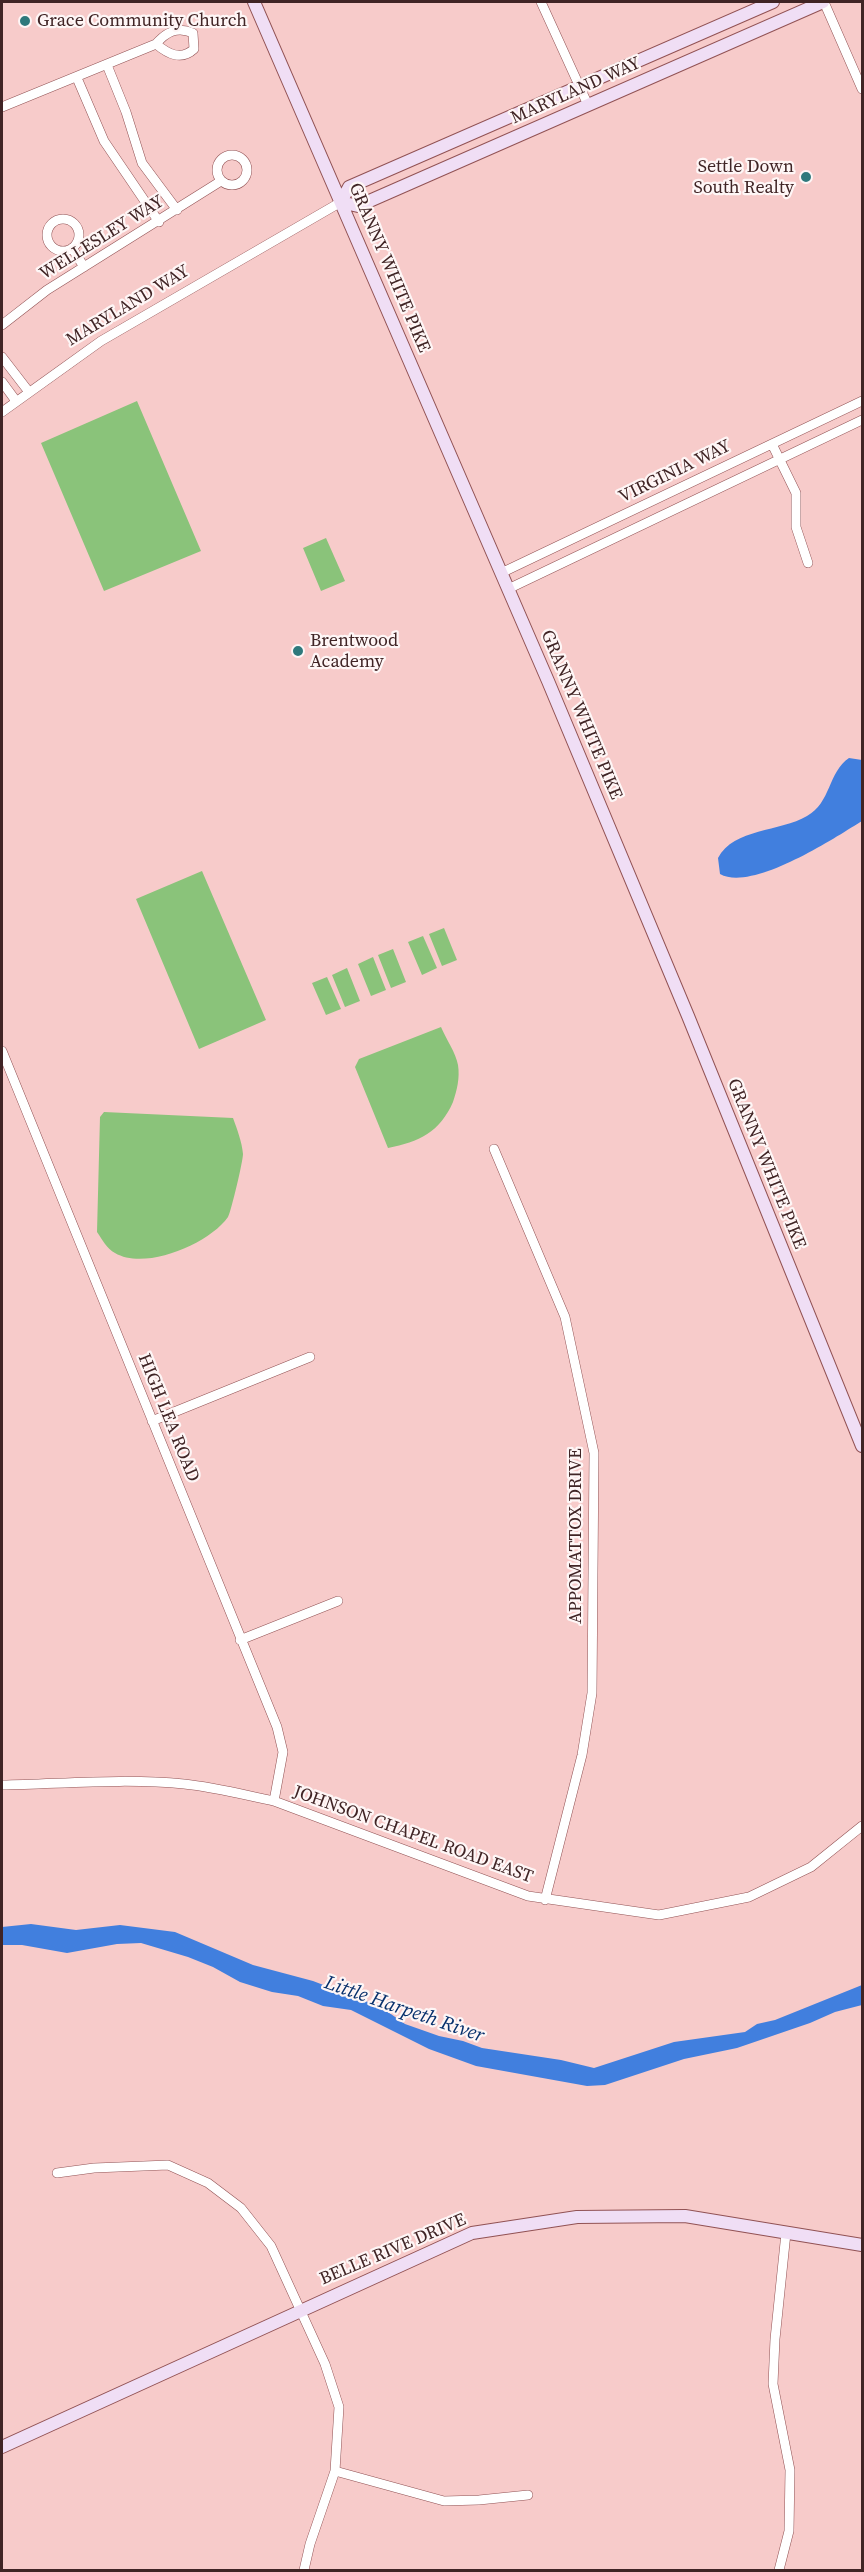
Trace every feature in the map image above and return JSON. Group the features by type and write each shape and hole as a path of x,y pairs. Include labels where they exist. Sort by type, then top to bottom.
{"main road":[{"name":"GRANNY WHITE PIKE","path":"254,2 508,589 688,1016 862,1446"},
{"name":"MARYLAND WAY","path":"774,2 349,187 341,202 358,206 824,2"},
{"name":"BELLE RIVE DRIVE","path":"2,2447 479,2232 577,2217 685,2216 862,2245"}],"street":[{"path":"542,2 588,105"},
{"path":"824,2 862,88"},
{"path":"2,107 156,44"},
{"path":"107,65 126,112 142,163 177,210"},
{"path":"77,78 104,141 159,222"},
{"name":"WELLESLEY WAY","path":"2,325 48,290 221,181"},
{"name":"MARYLAND WAY","path":"2,412 101,340 341,202"},
{"path":"72,249 84,267"},
{"path":"2,357 29,392"},
{"path":"2,382 16,401"},
{"name":"VIRGINIA WAY","path":"501,573 862,401"},
{"name":"VIRGINIA WAY","path":"508,589 862,420"},
{"path":"772,444 796,493 796,527 808,563"},
{"name":"HIGH LEA ROAD","path":"2,1051 277,1727 283,1752 274,1801"},
{"name":"APPOMATTOX DRIVE","path":"494,1149 565,1317 594,1453 592,1693 582,1755 545,1900"},
{"path":"152,1421 310,1358"},
{"path":"240,1640 338,1601"},
{"name":"JOHNSON CHAPEL ROAD EAST","path":"2,1785 111,1782 185,1784 274,1801 528,1896 659,1915 749,1898 811,1867 862,1826"},
{"path":"57,2173 94,2168 168,2165 208,2184 241,2208 271,2246 325,2364 339,2407 335,2471 310,2544 304,2571"},
{"path":"779,2571 789,2531 790,2469 773,2384 775,2339 786,2233"},
{"path":"335,2471 444,2501 528,2495"}],"green space":[{"path":"137,401 201,551 104,591 41,443"},
{"path":"326,538 345,581 321,591 303,548"},
{"path":"202,871 266,1020 199,1049 136,899"},
{"path":"444,928 457,960 442,966 429,934"},
{"path":"423,936 437,968 422,975 408,942"},
{"path":"393,949 406,982 391,988 378,955"},
{"path":"373,957 386,990 371,996 358,964"},
{"path":"347,968 360,1001 345,1007 332,975"},
{"path":"327,977 341,1009 326,1015 312,983"},
{"path":"441,1027 458,1065 458,1084 453,1102 442,1121 427,1134 419,1139 388,1148 355,1067 359,1059"},
{"path":"104,1112 233,1118 243,1154 230,1213 219,1227 192,1245 159,1257 128,1258 115,1253 105,1244 97,1232 100,1117"}],"water":[{"path":"849,758 862,760 862,821 813,850 771,870 752,876 734,878 720,874 718,858 725,848 746,836 807,816 821,803 837,771"},
{"path":"31,1924 76,1930 120,1925 175,1932 253,1965 313,1981 381,2007 405,2024 439,2036 482,2048 561,2060 594,2068 674,2042 745,2032 757,2024 775,2020 862,1985 862,2005 835,2012 737,2048 684,2059 605,2085 587,2086 476,2066 429,2049 351,2010 323,2006 298,1996 272,1992 240,1982 213,1967 188,1957 141,1943 117,1944 67,1953 22,1945 2,1945 2,1927"}],"place":[{"name":"Grace Community Church","path":"25,21"},
{"name":"Settle Down South Realty","path":"806,177"},
{"name":"Brentwood Academy","path":"298,651"}],"water label":[{"name":"Little Harpeth River","path":"404,2010"}]}
